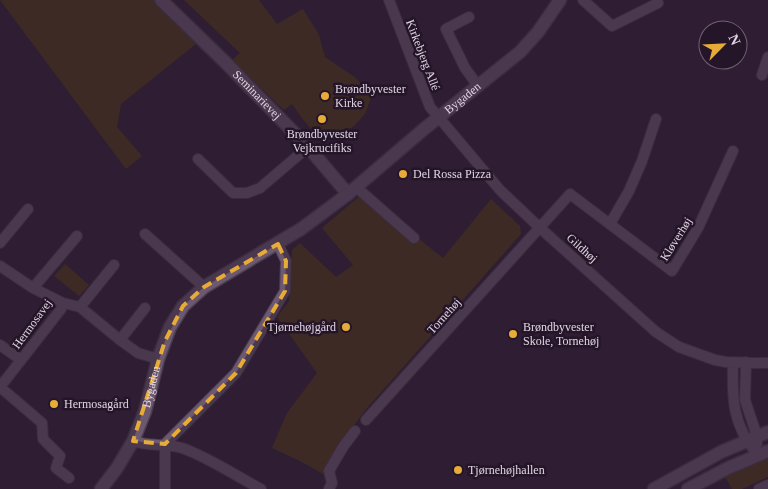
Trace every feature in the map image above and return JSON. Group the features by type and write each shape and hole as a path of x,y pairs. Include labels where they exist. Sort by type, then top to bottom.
{"street":[{"name":"Seminarievej","path":"160,0 225,62 352,190"},
{"name":"Kirkebjerg Allé","path":"389,0 419,82 430,107 438,117"},
{"name":"Bygaden","path":"101,489 117,468 133,441 144,411 158,359 170,327 183,306 204,287 278,244 319,217 438,117 520,52 538,32 560,0"},
{"path":"584,0 612,26 658,3"},
{"path":"469,17 446,29 465,68 478,86"},
{"path":"762,75 768,57"},
{"name":"Gildhøj","path":"438,117 500,190 656,332 679,347 715,360 768,363"},
{"path":"610,224 629,191 642,161 656,119"},
{"path":"198,160 233,193 247,193 260,188 308,147"},
{"name":"Kløverhøj","path":"539,227 570,194 672,271 698,228 733,151"},
{"path":"352,190 414,238"},
{"path":"0,243 28,209"},
{"name":"Tornehøj","path":"366,420 539,227"},
{"path":"145,234 204,287"},
{"name":"Hermosavej","path":"33,288 78,236"},
{"path":"165,489 165,444 236,373 285,290 286,261 278,244"},
{"path":"80,308 114,265"},
{"name":"Hermosavej","path":"0,266 33,288 63,303 80,308 138,353 158,359"},
{"name":"Hermosavej","path":"63,303 61,309 0,387 42,423 43,439 60,456 56,468 69,478"},
{"path":"120,340 145,308"},
{"name":"Hermosavej","path":"0,345 21,360"},
{"path":"734,362 733,403 757,437"},
{"path":"688,489 763,453 745,400 746,362"},
{"path":"330,489 332,483 329,471 355,431"},
{"path":"654,489 696,464 757,437"},
{"path":"133,441 138,443 165,444 194,453 260,489"},
{"path":"759,489 768,485"}],"highlighted area":[{"path":"278,244 286,261 285,291 236,373 165,444 133,441 165,341 183,306 204,287"}],"shaded area":[{"path":"0,0 154,0 197,43 121,104 117,127 142,156 126,169"},
{"path":"184,0 259,0 277,24 303,9 319,35 325,57 356,78 370,95 371,98 365,114 354,126 338,135 324,138 318,135 292,104 284,110 232,60 240,53"},
{"path":"362,194 443,258 491,199 520,226 521,234 367,408 337,448 325,475 272,448 287,413 317,373 277,317 289,301 292,250 300,243 336,277 353,265 322,228"},
{"path":"65,264 89,285 79,296 54,276"},
{"path":"768,458 768,477 742,489 732,489 725,477"}],"place":[{"name":"Brøndbyvester Kirke","path":"325,96"},
{"name":"Brøndbyvester Vejkrucifiks","path":"322,119"},
{"name":"Del Rossa Pizza","path":"403,174"},
{"name":"Tjørnehøjgård","path":"346,327"},
{"name":"Brøndbyvester Skole, Tornehøj","path":"513,334"},
{"name":"Hermosagård","path":"54,404"},
{"name":"Tjørnehøjhallen","path":"458,470"}]}
